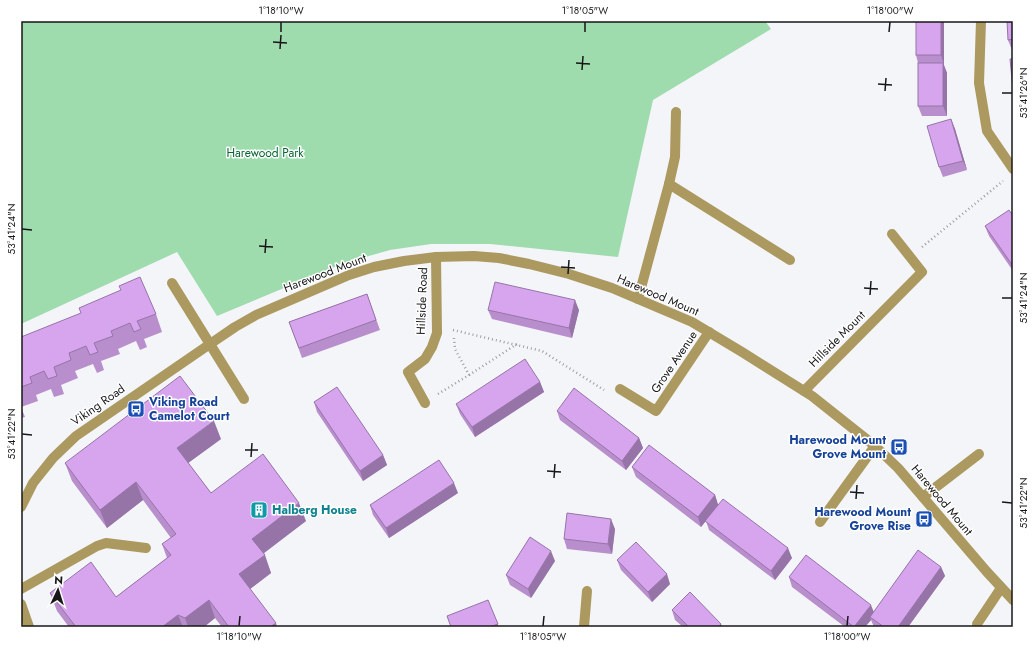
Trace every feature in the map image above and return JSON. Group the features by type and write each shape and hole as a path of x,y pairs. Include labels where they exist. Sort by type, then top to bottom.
{"street":[{"path":"981,21 979,83 987,130 1013,169"},
{"path":"638,299 675,157 676,112"},
{"path":"669,184 790,260"},
{"name":"Hillside Mount","path":"804,391 922,272 892,234"},
{"name":"Harewood Mount","path":"210,344 256,315 349,275 374,267 404,261 436,257 499,258 569,274 612,288 692,322 812,396 875,446 898,468 1013,600"},
{"name":"Hillside Road","path":"425,403 408,372 425,359 432,347 437,333 436,257"},
{"path":"172,283 244,400"},
{"name":"Grove Avenue","path":"620,388 656,411 709,332"},
{"name":"Viking Road","path":"21,507 33,483 53,458 76,436 210,344"},
{"path":"820,522 875,446"},
{"path":"923,497 979,454"},
{"path":"21,589 96,546 106,543 146,548"},
{"path":"977,624 1001,588"},
{"path":"584,627 587,591"},
{"path":"21,604 29,627"}],"path":[{"path":"910,257 1007,178"},
{"path":"437,326 542,351 616,398 620,388"},
{"path":"452,330 455,349 469,375"},
{"path":"425,403 516,344"}],"green space":[{"name":"Harewood Park","path":"21,21 765,21 771,29 653,100 618,257 490,244 431,244 390,250 344,263 217,316 177,252 21,324"}],"building":[{"path":"916,21 941,21 941,55 916,55"},
{"path":"1007,21 1013,21 1013,39 1008,40"},
{"path":"1010,59 1013,59 1013,89"},
{"path":"918,63 943,63 943,106 918,106"},
{"path":"951,119 963,161 939,167 927,126"},
{"path":"1009,210 1013,216 1013,266 985,226"},
{"path":"140,277 156,314 137,321 141,329 134,332 130,323 111,331 113,336 94,343 98,352 90,355 86,346 69,353 71,360 54,367 57,376 48,379 44,371 30,377 32,383 21,387 21,337 81,313 79,308 121,290 119,286"},
{"path":"495,282 575,300 569,328 488,310"},
{"path":"367,294 376,320 299,348 289,322"},
{"path":"525,359 540,382 472,427 456,404"},
{"name":"Halberg House","path":"180,376 214,421 177,448 211,493 263,454 299,503 252,539 265,555 239,574 276,623 270,627 229,627 209,600 185,618 178,615 162,627 76,627 50,593 91,562 116,597 171,555 162,544 176,534 136,482 100,510 65,463"},
{"path":"337,387 383,455 360,471 314,402"},
{"path":"574,388 639,438 622,461 557,411"},
{"path":"649,445 715,495 698,517 632,467"},
{"path":"439,460 454,483 386,528 370,505"},
{"path":"723,499 788,548 771,571 705,521"},
{"path":"567,513 611,519 608,544 564,539"},
{"path":"530,537 551,551 528,589 506,575"},
{"path":"636,542 667,574 648,592 617,560"},
{"path":"918,550 941,567 898,627 884,627 870,617"},
{"path":"806,555 871,605 854,627 789,577"},
{"path":"690,592 721,624 718,627 689,627 672,610"},
{"path":"488,600 498,624 489,627 451,627 447,616"}],"place":[{"name":"Viking Road Camelot Court","path":"136,409"},
{"name":"Harewood Mount Grove Mount","path":"899,447"},
{"name":"Halberg House","path":"259,510"},
{"name":"Harewood Mount Grove Rise","path":"924,519"}]}
